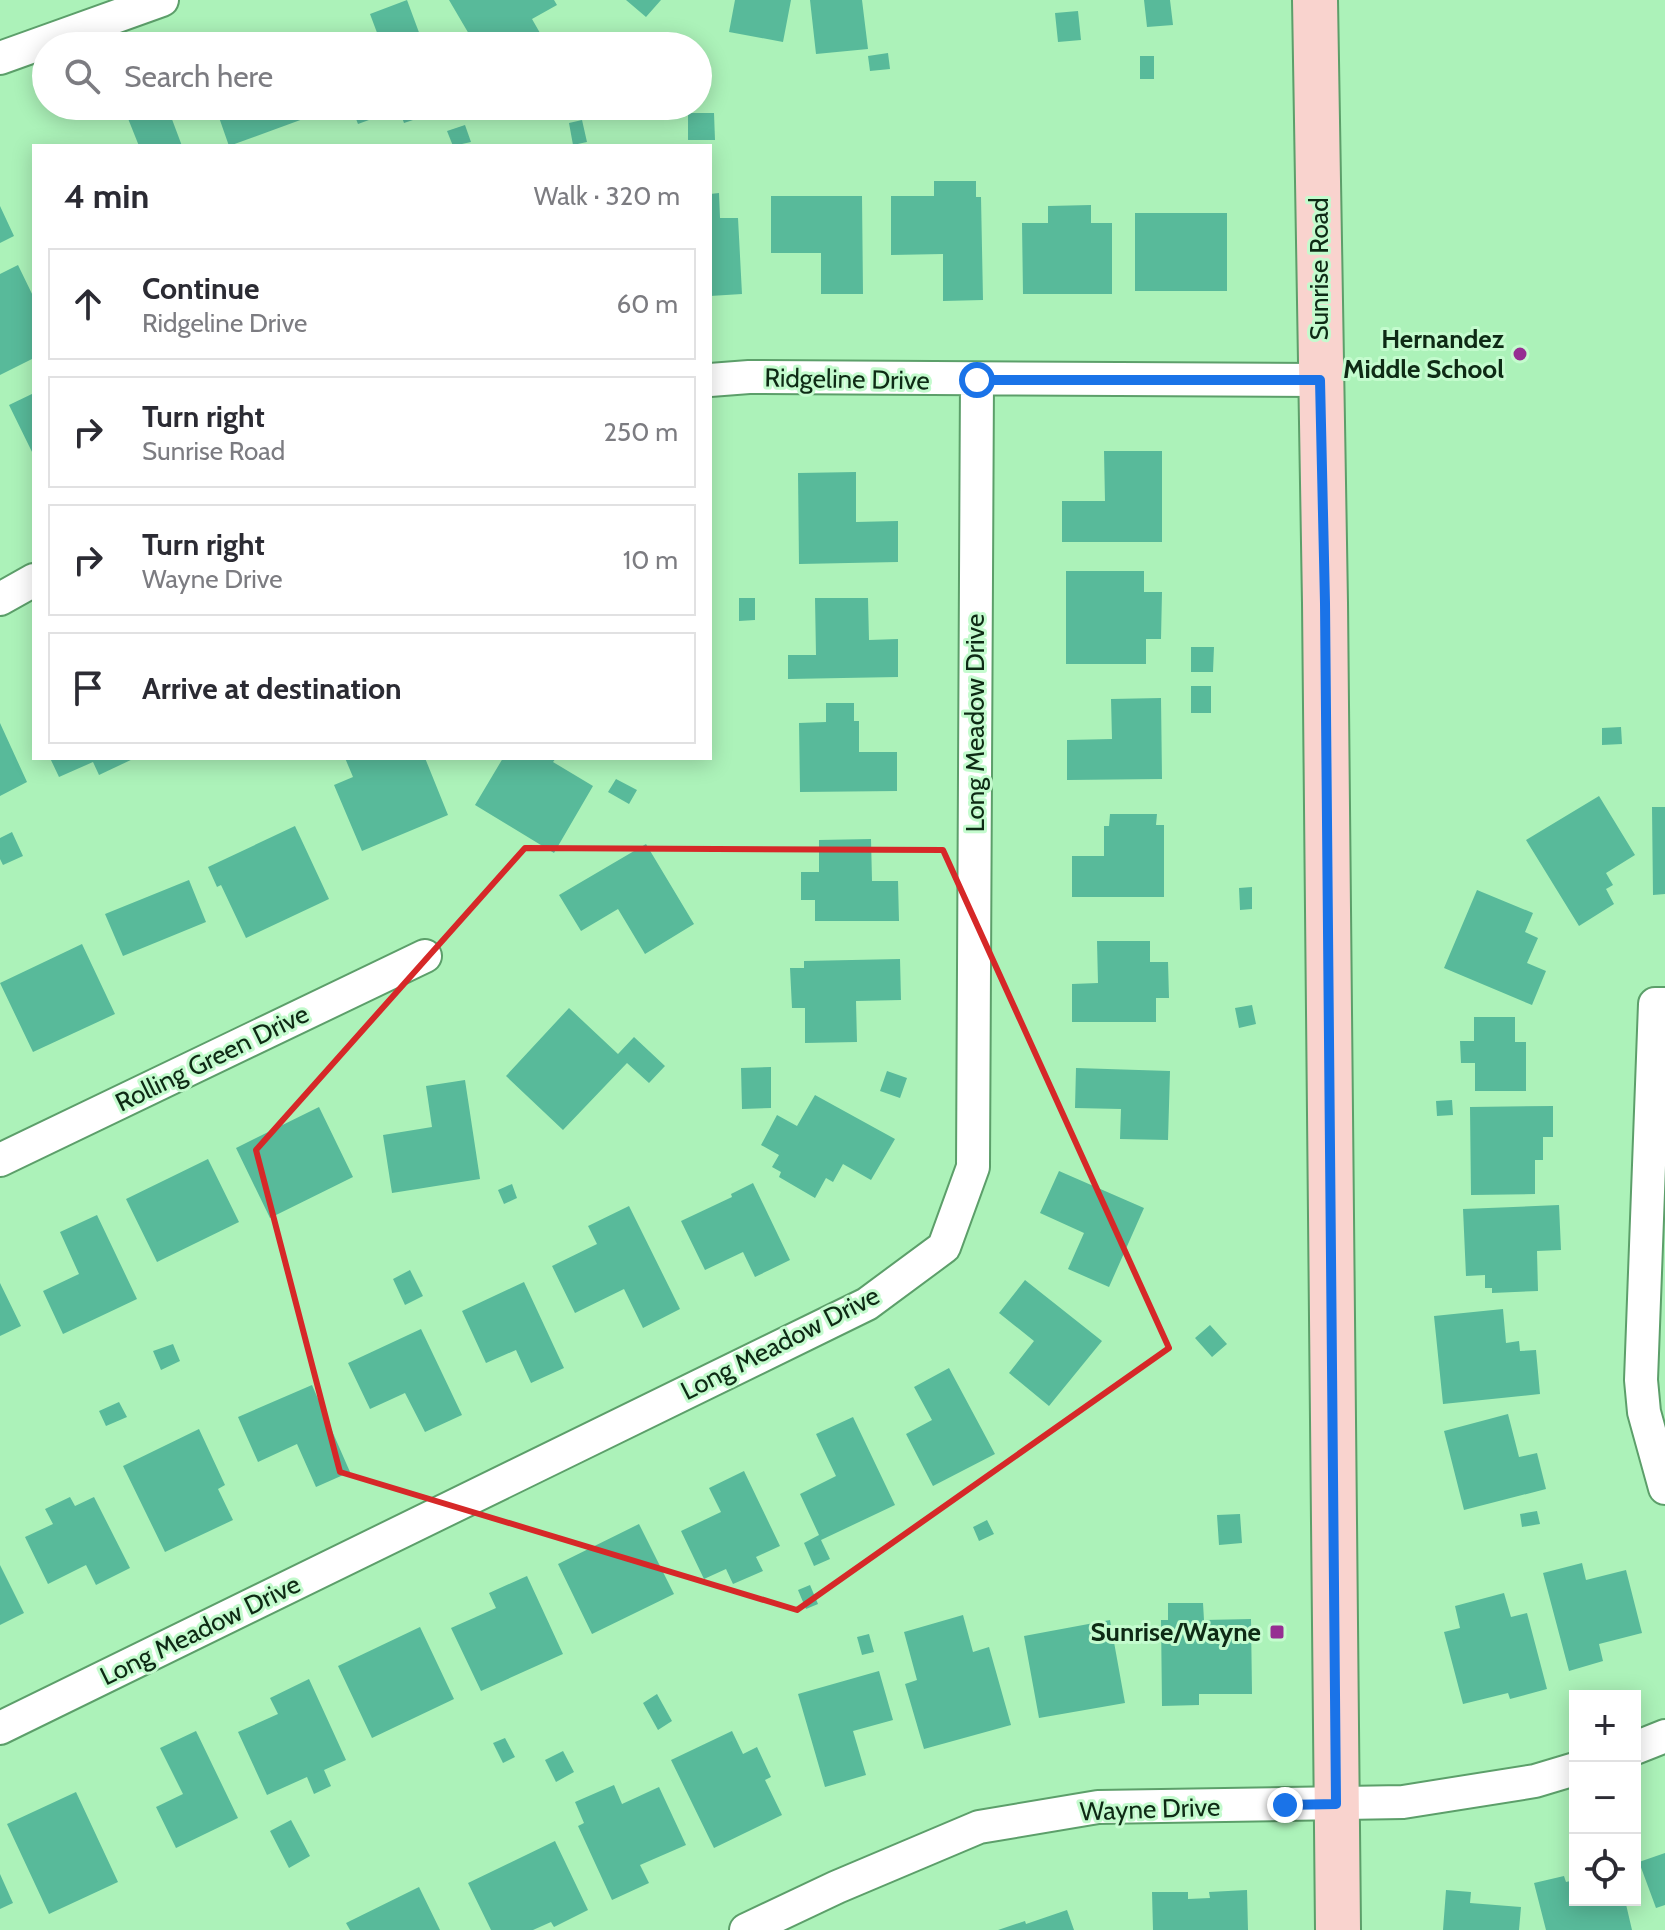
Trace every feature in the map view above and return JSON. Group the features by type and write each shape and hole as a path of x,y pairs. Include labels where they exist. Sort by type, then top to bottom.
{"main road":[{"name":"Sunrise Road","path":"1315,0 1325,619 1338,1930"}],"street":[{"path":"73,32 162,0"},
{"path":"0,58 32,47"},
{"name":"Ridgeline Drive","path":"712,380 749,377 1320,380"},
{"name":"Long Meadow Drive","path":"0,1728 867,1304 944,1247 973,1167 977,380"},
{"name":"Rolling Green Drive","path":"0,1160 425,956"},
{"path":"1660,1004 1641,1380 1644,1412 1665,1488"},
{"path":"1641,1746 1665,1736"},
{"name":"Wayne Drive","path":"746,1930 837,1887 979,1827 1098,1807 1403,1802 1470,1794 1569,1771"}],"highlighted area":[{"path":"525,848 943,850 1169,1348 797,1610 340,1472 256,1150"}],"building":[{"path":"407,0 419,32 377,32 370,14"},
{"path":"449,0 554,0 557,5 532,19 539,32 468,32"},
{"path":"626,0 661,0 646,17"},
{"path":"735,0 791,0 783,42 729,32"},
{"path":"810,0 862,0 868,49 816,54"},
{"path":"1144,0 1170,0 1173,25 1147,27"},
{"path":"1078,11 1081,40 1058,42 1055,13"},
{"path":"888,53 890,69 870,71 868,56"},
{"path":"1140,56 1154,56 1154,79 1140,79"},
{"path":"714,113 715,140 688,140 688,120 712,120"},
{"path":"129,120 172,120 181,144 138,144"},
{"path":"220,120 300,120 234,144 228,144"},
{"path":"582,120 587,142 573,144 569,123"},
{"path":"465,125 471,142 452,144 447,131"},
{"path":"934,181 976,181 976,197 981,197 983,300 943,301 943,254 891,255 891,196 934,196"},
{"path":"719,193 720,218 738,218 742,294 712,296 712,194"},
{"path":"771,196 862,196 863,294 821,294 821,253 771,253"},
{"path":"1091,205 1091,223 1112,223 1112,294 1023,294 1022,223 1048,223 1048,206"},
{"path":"0,206 14,236 0,243"},
{"path":"1135,213 1227,213 1227,291 1135,291"},
{"path":"18,265 32,294 32,359 0,375 0,274"},
{"path":"32,394 32,452 9,405"},
{"path":"1104,451 1162,451 1162,542 1062,542 1062,501 1105,501"},
{"path":"856,472 856,522 898,521 898,562 799,564 798,473"},
{"path":"1066,571 1144,571 1144,592 1162,592 1161,639 1146,639 1146,664 1066,664"},
{"path":"739,598 755,598 755,620 739,621"},
{"path":"815,598 868,598 869,640 898,639 898,677 788,679 788,655 816,655"},
{"path":"1191,647 1214,647 1213,672 1191,672"},
{"path":"1191,686 1211,686 1211,713 1191,713"},
{"path":"1161,698 1162,779 1067,780 1067,740 1112,739 1111,699"},
{"path":"826,703 854,703 854,721 859,721 859,752 897,752 897,791 800,792 799,723 826,722"},
{"path":"0,723 27,782 0,796"},
{"path":"1621,727 1622,744 1602,745 1602,728"},
{"path":"51,760 131,760 99,775 93,762 59,777"},
{"path":"346,760 426,760 448,815 362,851 334,785 353,777"},
{"path":"502,760 554,760 553,762 593,786 554,853 475,805"},
{"path":"616,779 637,790 629,804 608,792"},
{"path":"1599,796 1635,855 1606,873 1613,885 1606,889 1614,904 1579,926 1526,840"},
{"path":"1652,807 1665,807 1665,894 1653,895"},
{"path":"1110,814 1157,814 1156,825 1164,825 1164,897 1072,897 1072,856 1104,856 1104,826 1109,826"},
{"path":"295,826 329,899 246,938 221,885 217,887 208,867"},
{"path":"12,832 23,856 3,865 0,838"},
{"path":"871,839 872,881 898,881 899,921 815,921 815,900 801,900 801,872 819,872 819,840"},
{"path":"646,844 694,924 645,954 618,909 581,931 559,895"},
{"path":"189,880 206,922 123,956 105,914"},
{"path":"1252,887 1252,909 1240,910 1239,888"},
{"path":"1477,890 1533,913 1525,932 1538,938 1527,963 1546,971 1532,1005 1444,968"},
{"path":"1097,941 1150,941 1150,962 1168,962 1169,998 1156,998 1156,1022 1072,1022 1072,984 1098,983"},
{"path":"82,944 115,1014 33,1052 0,983"},
{"path":"900,959 901,1000 856,1001 857,1042 805,1043 805,1008 792,1008 790,968 804,968 804,961"},
{"path":"1252,1005 1256,1024 1239,1028 1235,1008"},
{"path":"569,1008 618,1054 634,1037 665,1066 649,1083 627,1063 563,1130 506,1076"},
{"path":"1474,1017 1515,1017 1515,1042 1526,1042 1526,1091 1475,1091 1475,1063 1461,1063 1460,1041 1474,1041"},
{"path":"771,1067 771,1108 742,1109 741,1068"},
{"path":"1076,1068 1170,1071 1168,1140 1120,1139 1121,1109 1075,1108"},
{"path":"887,1071 907,1078 900,1098 880,1091"},
{"path":"465,1080 480,1179 392,1193 383,1135 432,1127 426,1086"},
{"path":"815,1095 895,1139 871,1180 843,1164 833,1182 826,1178 815,1198 779,1177 781,1172 772,1167 779,1155 761,1145 777,1115 797,1126"},
{"path":"1452,1100 1453,1115 1437,1116 1436,1101"},
{"path":"1553,1106 1553,1137 1543,1137 1543,1160 1535,1160 1535,1194 1471,1195 1470,1107"},
{"path":"319,1107 353,1177 270,1218 236,1148"},
{"path":"208,1159 239,1222 157,1262 126,1199"},
{"path":"1059,1171 1144,1208 1109,1287 1068,1269 1084,1233 1040,1213"},
{"path":"753,1183 790,1260 755,1277 743,1252 705,1270 681,1221 732,1197 731,1194"},
{"path":"512,1184 517,1198 504,1204 498,1190"},
{"path":"1559,1205 1561,1250 1537,1251 1538,1291 1492,1293 1492,1288 1485,1288 1485,1275 1466,1276 1463,1209"},
{"path":"629,1206 680,1309 643,1328 624,1289 575,1313 552,1266 597,1244 588,1226"},
{"path":"97,1215 137,1299 63,1334 43,1291 79,1274 60,1232"},
{"path":"410,1270 423,1296 405,1305 393,1279"},
{"path":"1025,1280 1102,1341 1049,1406 1009,1373 1034,1341 999,1313"},
{"path":"524,1282 564,1368 531,1383 516,1350 486,1363 462,1311"},
{"path":"0,1283 21,1326 0,1336"},
{"path":"1503,1309 1506,1343 1519,1341 1520,1351 1536,1350 1540,1394 1443,1404 1434,1316"},
{"path":"1210,1325 1227,1344 1212,1357 1195,1338"},
{"path":"421,1329 462,1415 425,1432 405,1393 370,1409 348,1363"},
{"path":"173,1344 180,1361 161,1370 153,1351"},
{"path":"949,1368 995,1454 933,1486 906,1434 932,1420 914,1387"},
{"path":"312,1385 350,1472 316,1487 297,1444 258,1462 238,1417"},
{"path":"119,1402 127,1417 106,1426 99,1411"},
{"path":"1508,1414 1519,1457 1537,1453 1546,1489 1464,1510 1444,1431"},
{"path":"853,1417 895,1505 821,1540 830,1559 814,1566 804,1543 819,1535 800,1494 836,1476 816,1434"},
{"path":"199,1429 225,1485 218,1489 233,1520 165,1552 123,1466"},
{"path":"744,1471 780,1546 756,1557 763,1571 733,1584 726,1569 704,1579 681,1531 721,1512 709,1488"},
{"path":"70,1497 75,1506 94,1497 130,1568 96,1585 86,1565 48,1584 25,1537 53,1524 45,1509"},
{"path":"1537,1511 1540,1524 1522,1527 1520,1514"},
{"path":"1240,1514 1242,1543 1219,1545 1217,1515"},
{"path":"987,1520 994,1534 979,1541 973,1527"},
{"path":"639,1524 674,1594 592,1634 558,1564"},
{"path":"1582,1563 1586,1580 1626,1570 1642,1633 1599,1644 1603,1661 1569,1671 1543,1573"},
{"path":"0,1565 24,1613 0,1625"},
{"path":"527,1576 563,1654 481,1691 451,1628 496,1608 489,1593"},
{"path":"810,1585 818,1604 806,1609 798,1590"},
{"path":"1504,1593 1511,1617 1527,1613 1547,1689 1510,1699 1508,1693 1463,1704 1444,1632 1460,1628 1455,1606"},
{"path":"1168,1603 1203,1603 1204,1620 1251,1619 1252,1694 1199,1694 1199,1705 1162,1706 1161,1620 1168,1620"},
{"path":"963,1615 973,1652 989,1647 1011,1725 924,1749 905,1684 917,1680 904,1632"},
{"path":"1110,1620 1125,1703 1039,1718 1024,1636"},
{"path":"420,1627 454,1699 372,1738 338,1666"},
{"path":"869,1634 874,1652 862,1655 857,1637"},
{"path":"879,1671 893,1720 853,1731 866,1775 825,1787 798,1694"},
{"path":"309,1679 346,1760 324,1770 331,1786 314,1794 307,1777 267,1795 238,1732 278,1714 270,1698"},
{"path":"657,1694 672,1721 658,1730 643,1703"},
{"path":"196,1731 238,1818 176,1848 156,1807 183,1794 160,1748"},
{"path":"732,1731 743,1754 757,1747 771,1777 765,1780 782,1815 714,1848 671,1760"},
{"path":"505,1738 515,1757 503,1763 493,1743"},
{"path":"563,1751 574,1772 556,1782 545,1760"},
{"path":"614,1785 622,1804 659,1787 686,1845 640,1865 649,1883 612,1900 578,1826 584,1823 575,1802"},
{"path":"76,1792 118,1882 49,1914 7,1824"},
{"path":"291,1820 310,1856 289,1868 270,1831"},
{"path":"555,1841 588,1910 554,1927 551,1922 533,1930 491,1930 468,1883"},
{"path":"1665,1853 1665,1905 1656,1908 1641,1861"},
{"path":"0,1874 13,1903 0,1909"},
{"path":"1564,1876 1566,1882 1569,1881 1569,1906 1626,1906 1632,1930 1546,1930 1534,1883"},
{"path":"419,1887 440,1930 350,1930 346,1923"},
{"path":"1247,1890 1248,1930 1153,1930 1152,1892 1188,1892 1188,1899 1210,1898 1209,1892"},
{"path":"1446,1890 1471,1892 1470,1903 1521,1907 1519,1930 1443,1930"},
{"path":"1067,1910 1074,1930 998,1930 1025,1921 1026,1924"}],"place":[{"name":"Hernandez Middle School","path":"1520,354"},
{"name":"Sunrise/Wayne","path":"1277,1632"}],"route":[{"path":"977,380 1320,380 1325,603 1336,1804 1285,1805"}]}
